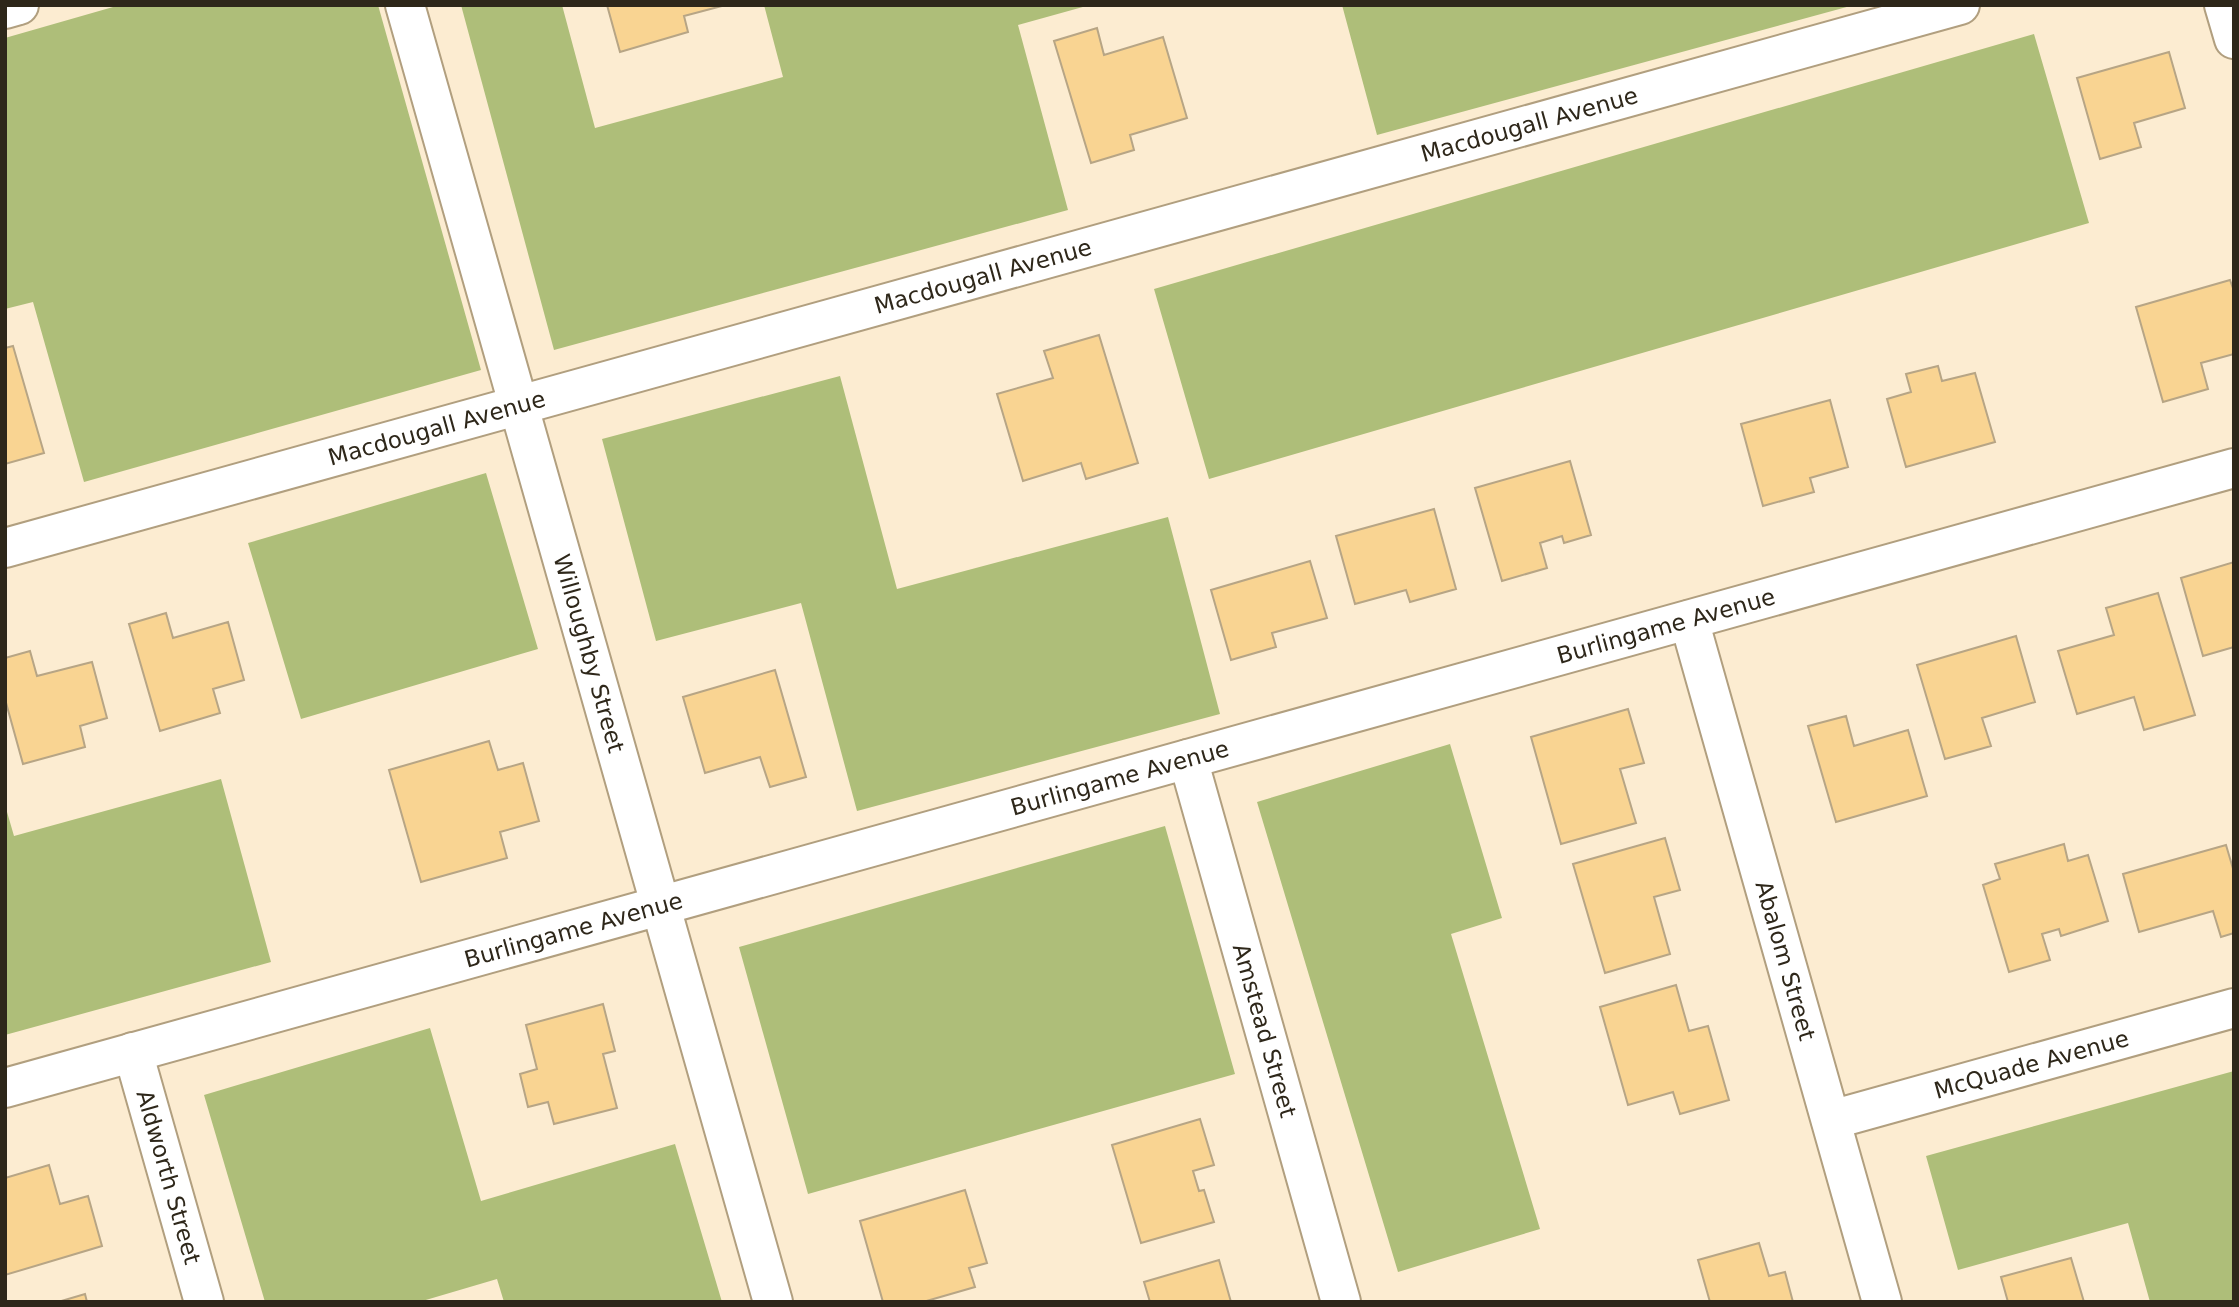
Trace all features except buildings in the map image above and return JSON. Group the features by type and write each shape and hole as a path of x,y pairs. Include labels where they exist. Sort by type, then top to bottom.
{"street":[{"path":"5,9 19,5"},
{"name":"Willoughby Street","path":"405,5 773,1302"},
{"name":"Macdougall Avenue","path":"5,548 1960,5"},
{"path":"2224,5 2234,39"},
{"name":"Burlingame Avenue","path":"5,1088 2234,468"},
{"name":"Abalom Street","path":"1689,620 1882,1302"},
{"name":"Amstead Street","path":"1188,759 1342,1302"},
{"name":"McQuade Avenue","path":"1831,1120 2234,1008"},
{"name":"Aldworth Street","path":"133,1052 204,1302"}],"green space":[{"path":"120,5 378,5 481,370 84,482 33,302 5,309 5,38"},
{"path":"461,5 562,5 595,128 783,77 764,5 1090,5 1018,25 1068,210 554,350"},
{"path":"1342,5 1854,5 1377,135"},
{"path":"2034,34 2089,223 1209,479 1154,289"},
{"path":"840,376 897,589 1168,517 1220,714 857,811 801,603 656,641 602,439"},
{"path":"486,473 538,649 301,719 248,543"},
{"path":"1450,744 1502,918 1451,934 1540,1229 1398,1272 1257,802"},
{"path":"221,779 271,962 5,1035 5,805 14,836"},
{"path":"1165,826 1235,1074 808,1194 739,947"},
{"path":"430,1028 481,1201 675,1144 722,1302 504,1302 497,1279 419,1302 265,1302 204,1095"},
{"path":"2234,1071 2234,1302 2150,1302 2128,1223 1958,1270 1926,1156"}]}
